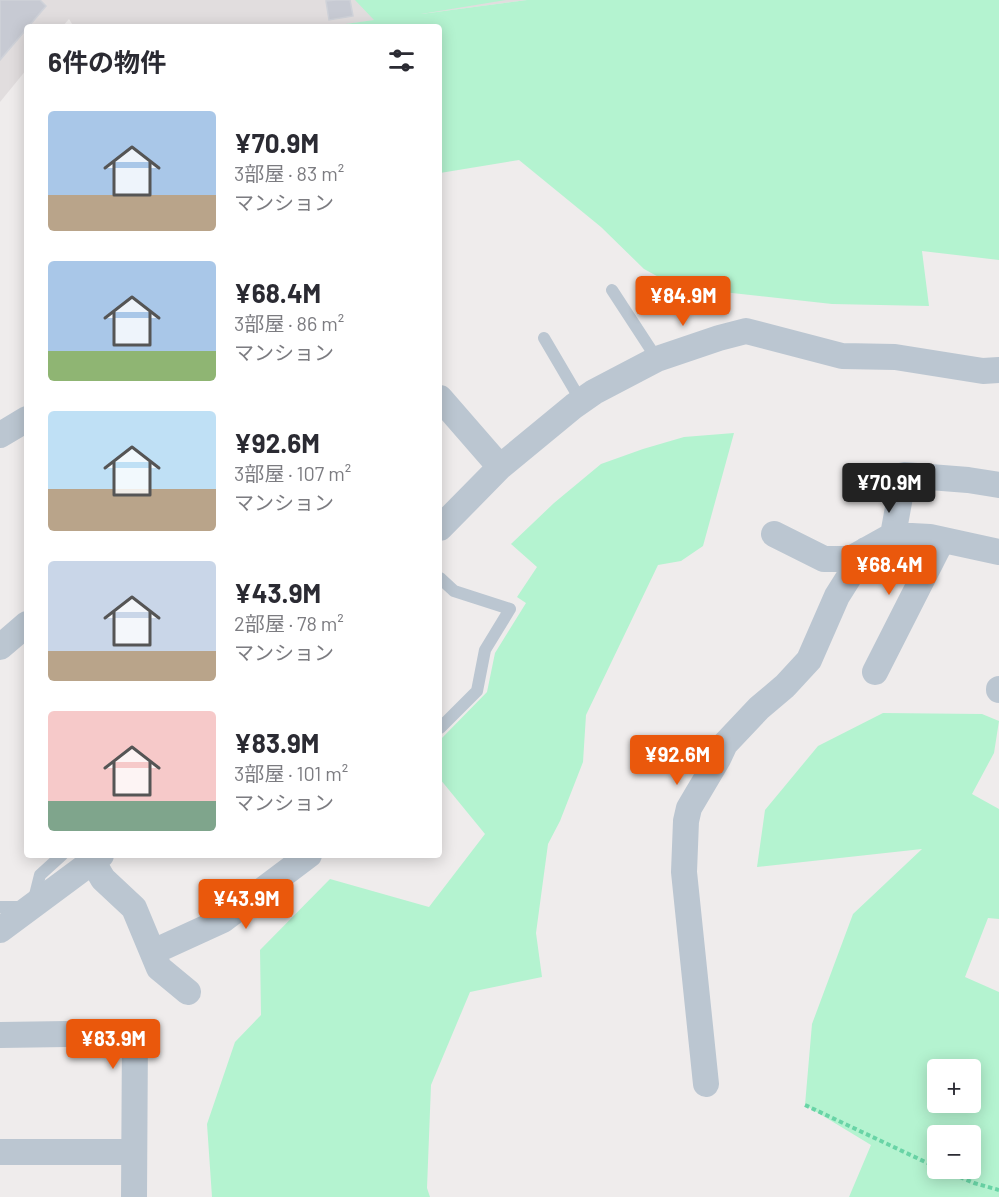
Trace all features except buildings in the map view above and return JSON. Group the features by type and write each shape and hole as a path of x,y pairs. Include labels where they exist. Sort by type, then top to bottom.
{"street":[{"path":"442,526 500,467 581,401 624,375 657,359 719,338 746,331 842,356 895,357 983,371 999,370"},
{"path":"442,401 500,467"},
{"path":"0,435 24,421"},
{"path":"893,535 904,474 999,485"},
{"path":"774,534 824,559 850,559 893,535 930,537 999,552"},
{"path":"875,672 942,540"},
{"path":"706,1084 684,872 686,821 689,808 725,744 752,714 785,686 809,660 837,596 866,550"},
{"path":"0,647 24,627"},
{"path":"0,930 97,858 103,879 134,908 159,968 188,992"},
{"path":"153,952 223,920 305,858"},
{"path":"0,1035 135,1033 134,1197"},
{"path":"0,1152 134,1152"}],"lane":[{"path":"612,290 657,359"},
{"path":"543,338 581,401"},
{"path":"442,580 454,591 510,609 485,650 477,691 442,726"},
{"path":"0,907 32,907 40,875 59,858"}],"path":[{"path":"805,1105 927,1163"},
{"path":"964,1179 999,1190"}],"shaded area":[{"path":"0,0 527,0 347,24 72,24 69,19 65,24 24,24 24,73 0,102"}],"green space":[{"path":"355,0 506,0 421,14 527,0 999,0 999,260 922,251 929,306 832,304 677,287 644,269 601,227 519,160 442,173 442,24 345,24 374,20"},
{"path":"734,433 703,546 681,561 658,565 586,715 583,762 560,821 548,844 536,933 542,977 470,992 431,1085 427,1188 430,1197 212,1197 207,1124 235,1042 261,1015 260,950 330,879 429,907 485,834 442,781 442,738 487,692 495,653 526,603 517,597 537,567 511,544 554,503 601,464 684,437"},
{"path":"883,713 982,714 999,721 994,753 972,794 999,809 999,919 988,918 965,977 999,992 999,1197 849,1197 871,1145 805,1105 812,1024 853,914 922,849 757,867 765,810 818,746"}]}
